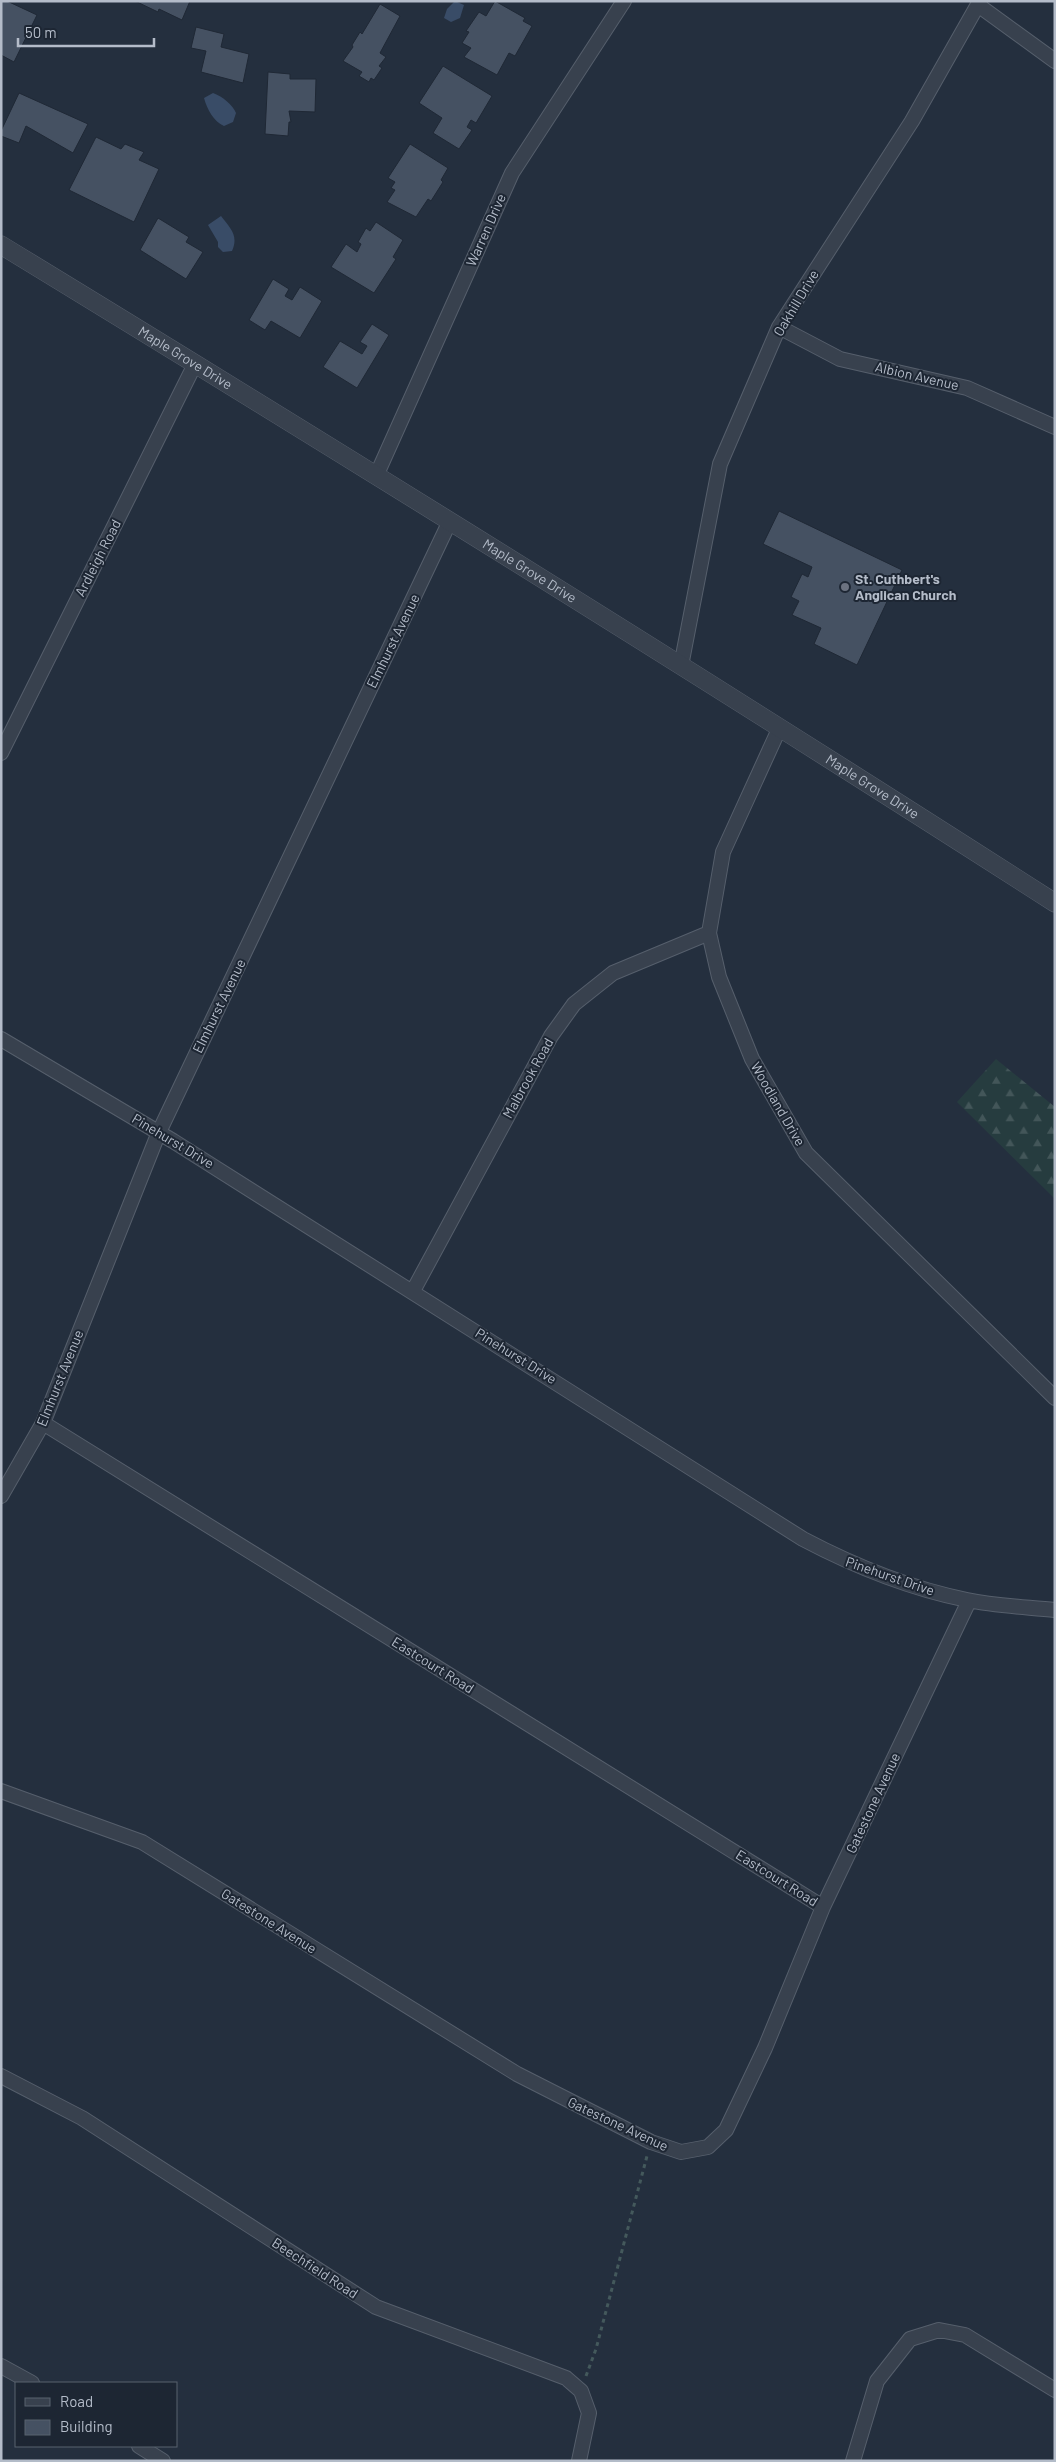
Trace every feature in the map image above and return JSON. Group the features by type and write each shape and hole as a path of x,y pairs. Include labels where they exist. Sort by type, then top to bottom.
{"street":[{"name":"Warren Drive","path":"377,474 512,173 624,1"},
{"path":"979,3 1055,61"},
{"name":"Oakhill Drive","path":"681,666 720,464 779,327 912,121 979,3"},
{"name":"Maple Grove Drive","path":"1,245 377,474 780,727 1055,903"},
{"name":"Albion Avenue","path":"779,327 840,359 967,388 1055,427"},
{"name":"Ardleigh Road","path":"1,753 195,364"},
{"name":"Elmhurst Avenue","path":"1,1496 43,1423 159,1132 450,521"},
{"name":"Woodland Drive","path":"780,727 723,852 709,933 719,977 752,1059 806,1153 1055,1398"},
{"name":"Malbrook Road","path":"413,1290 551,1036 574,1004 612,973 709,933"},
{"name":"Pinehurst Drive","path":"1,1039 159,1132 413,1290 803,1539 852,1565 911,1586 969,1601 1055,1610"},
{"name":"Eastcourt Road","path":"43,1423 823,1907"},
{"name":"Gatestone Avenue","path":"1,1792 142,1842 517,2074 651,2142 680,2152 708,2147 726,2130 765,2048 823,1907 969,1601"},
{"name":"Beechfield Road","path":"1,2076 82,2118 376,2306 566,2378 581,2391"},
{"path":"852,2461 878,2381 910,2339 939,2330 965,2335 1055,2390"},
{"path":"1,2366 30,2382"},
{"path":"578,2461 589,2413 581,2391"},
{"path":"141,2447 163,2461"}],"path":[{"path":"581,2391 596,2349 651,2142"}],"green space":[{"path":"996,1059 1055,1107 1055,1199 957,1102"}],"water":[{"path":"455,1 464,5 460,18 451,22 444,18 447,9"},
{"path":"213,93 227,101 235,110 233,122 224,126 211,115 204,98"},
{"path":"221,216 234,236 232,251 223,252 218,247 218,242 208,225"}],"building":[{"path":"1,1 7,1 37,15 14,62 1,55"},
{"path":"135,1 190,1 182,20 159,9 158,12"},
{"path":"495,1 525,18 523,21 532,26 515,56 509,53 497,75 464,57 471,48 462,43 469,32 466,31 479,12 486,16"},
{"path":"380,4 400,16 380,53 386,57 379,66 382,68 374,80 371,78 369,82 359,76 362,72 343,61 353,47 352,45 360,32 362,34"},
{"path":"196,27 224,34 221,47 249,54 243,83 201,72 206,51 191,48"},
{"path":"443,66 492,96 476,123 471,120 467,127 472,130 459,149 433,133 442,118 419,103"},
{"path":"268,72 290,74 290,79 316,79 315,112 289,111 291,122 289,122 288,136 265,134"},
{"path":"19,93 88,124 73,153 26,126 19,143 1,136 1,131"},
{"path":"96,137 121,149 125,144 144,152 139,160 159,169 134,222 69,190"},
{"path":"410,144 448,168 441,180 443,182 431,201 428,199 416,217 387,202 395,190 391,188 395,182 388,178"},
{"path":"158,218 189,237 186,242 203,252 186,279 140,250"},
{"path":"376,222 403,240 393,257 396,259 374,293 331,267 346,244 357,252 361,244 358,242 366,228 370,231"},
{"path":"273,279 289,289 285,296 292,300 300,287 322,301 300,338 271,321 265,330 249,320"},
{"path":"372,324 389,335 357,388 323,367 340,341 362,354 367,346 360,342"},
{"name":"St. Cuthbert's Anglican Church","path":"779,511 902,570 857,665 814,644 821,628 792,615 799,601 791,597 802,574 808,577 812,567 763,544"}],"place":[{"name":"St. Cuthbert's Anglican Church","path":"845,587"}]}
